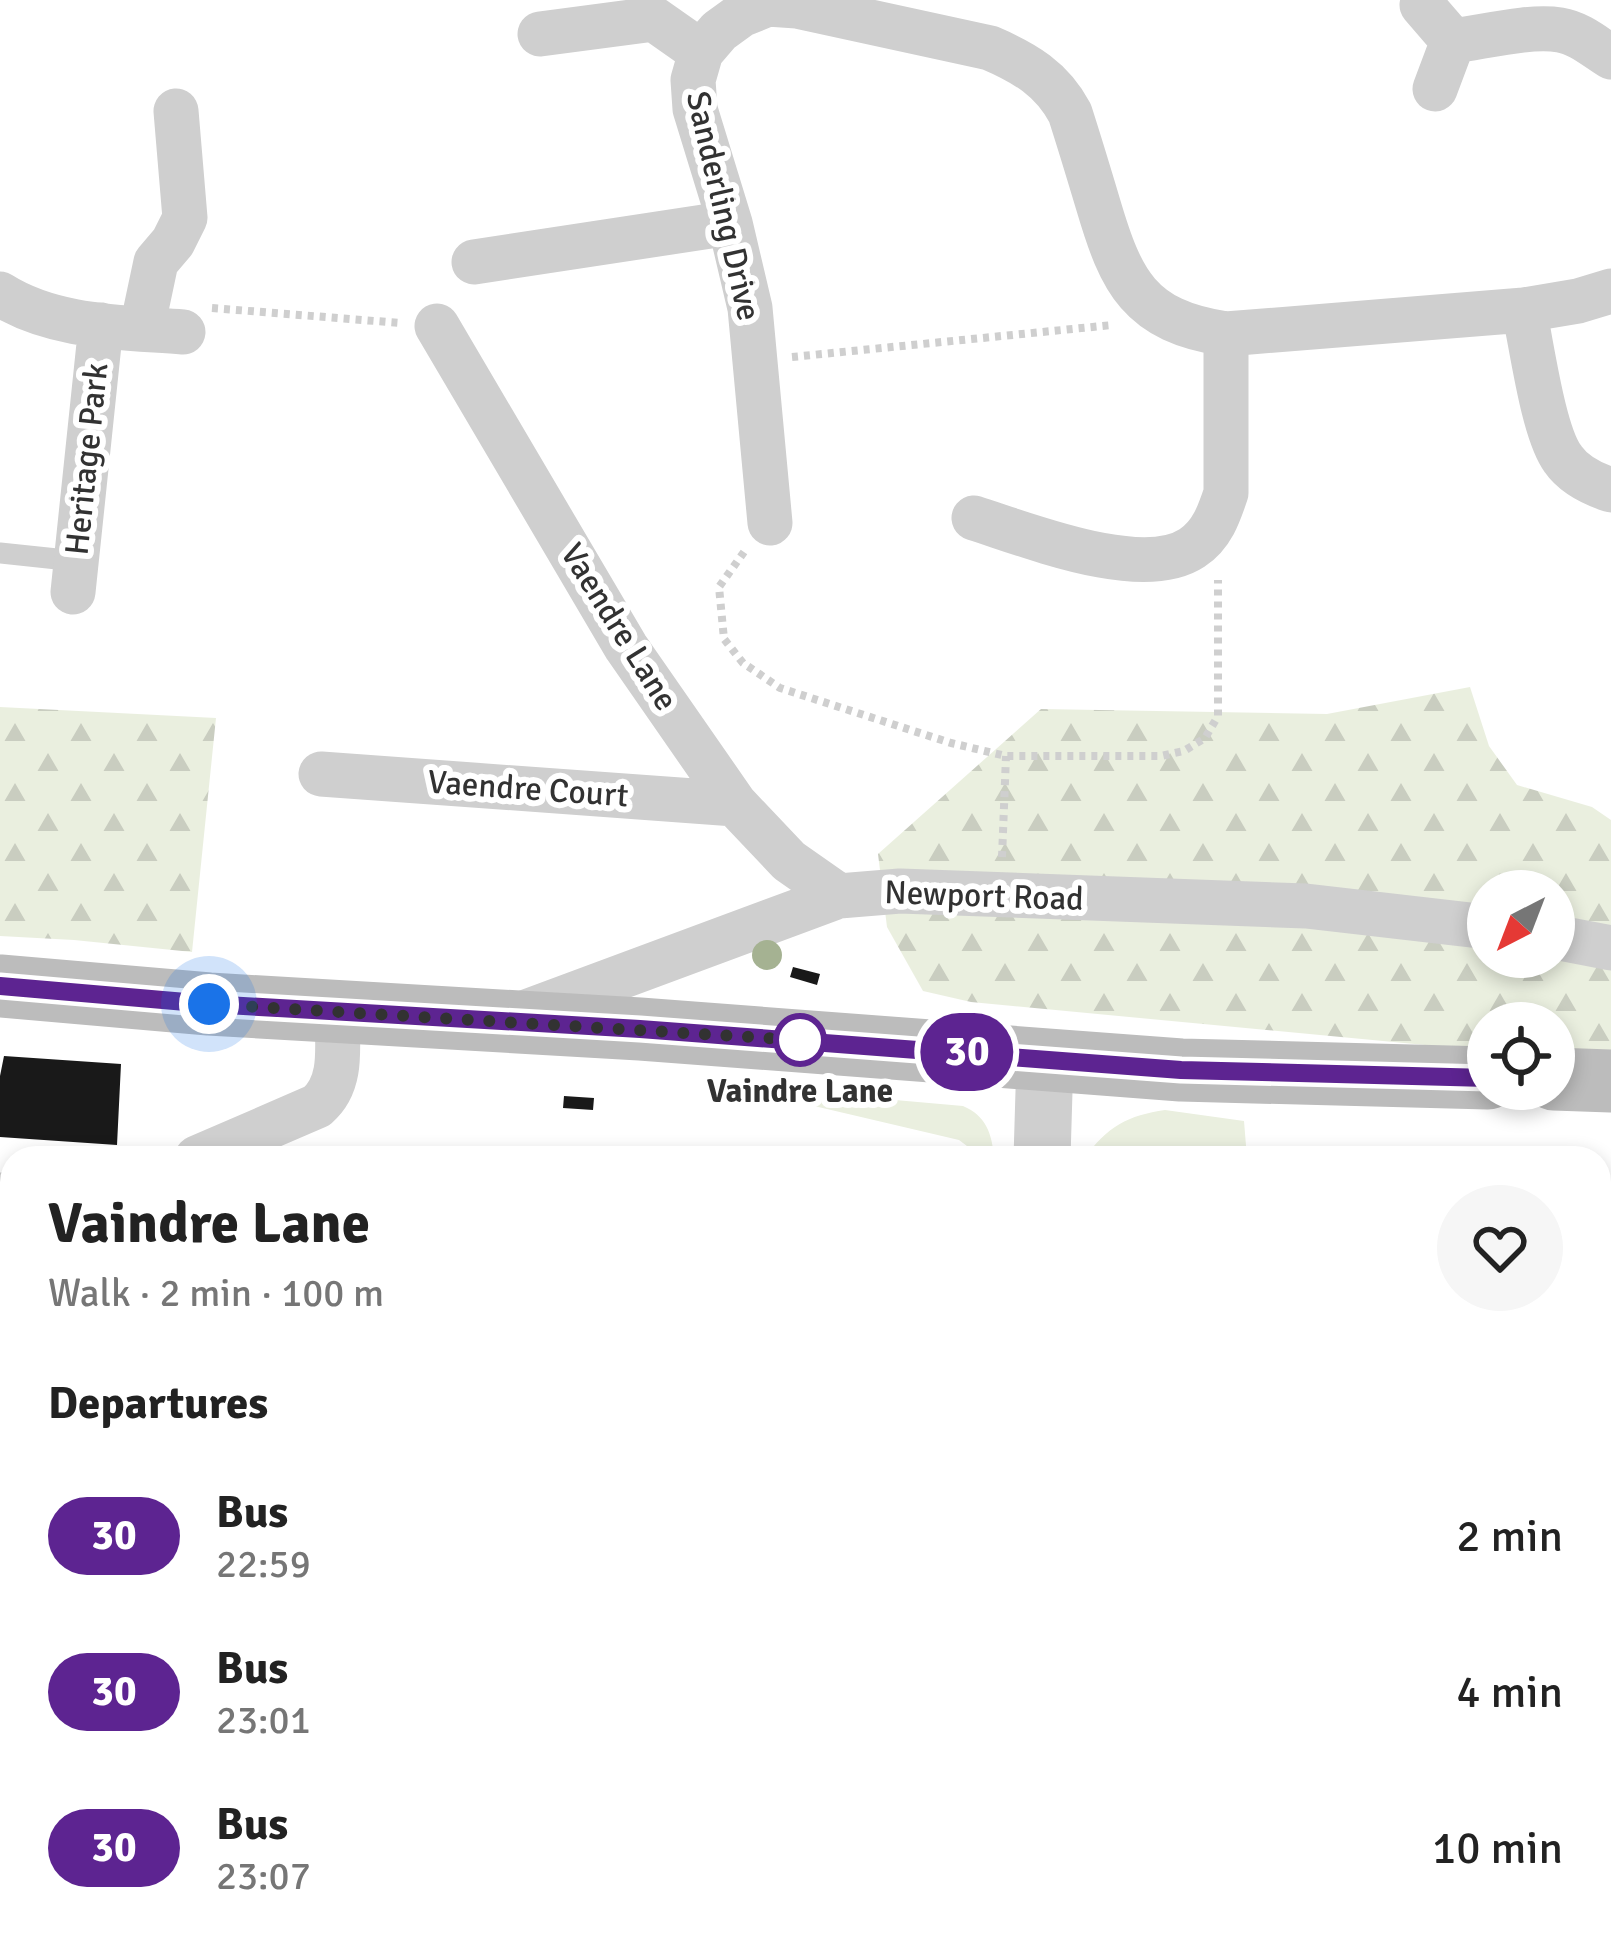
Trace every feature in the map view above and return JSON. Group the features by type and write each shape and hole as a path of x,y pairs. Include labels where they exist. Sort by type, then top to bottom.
{"main road":[{"name":"Newport Road","path":"0,986 1181,1070 1467,1077"},
{"path":"1575,1080 1611,1081"}],"street":[{"name":"Sanderling Drive","path":"770,523 750,308 695,109 693,80 701,52 741,15 768,4 797,6 990,48 1046,79 1070,113 1113,254 1142,300 1169,319"},
{"path":"1423,5 1453,41"},
{"path":"540,34 654,19 701,52"},
{"path":"1453,41 1542,29 1598,32"},
{"path":"1435,88 1453,41"},
{"name":"Heritage Park","path":"74,577 156,262 185,218 176,111"},
{"path":"473,262 730,223"},
{"path":"1169,319 1226,334 1524,310 1611,291"},
{"name":"Heritage Park","path":"0,294 49,317 143,322"},
{"path":"1524,310 1552,441 1565,463 1582,478 1611,490"},
{"name":"Vaendre Lane","path":"437,326 626,647 735,804 788,861 839,896"},
{"path":"974,518 1090,553 1140,560 1164,559 1192,548 1219,516 1226,493 1226,334"},
{"name":"Vaendre Court","path":"321,774 735,804"},
{"name":"Newport Road","path":"501,1021 839,896 899,891 1306,906 1467,925"},
{"path":"1575,941 1611,947"},
{"path":"255,1146 328,1096 335,1081 337,1012"},
{"path":"1042,1146 1045,1058"}],"lane":[{"path":"0,553 74,577"}],"path":[{"path":"143,322 189,306 437,326"},
{"path":"755,361 1169,319"},
{"path":"770,523 718,587 724,639 743,663 780,688 1006,757 1161,756 1184,751 1205,738 1218,716 1218,570 1209,532"},
{"path":"1000,894 1006,757"}],"green space":[{"path":"1470,687 1489,746 1517,785 1592,807 1611,820 1611,1063 1575,1059 1575,1002 1467,1002 1467,1049 971,1002 923,991 887,927 878,854 1041,709 1327,714"},
{"path":"0,707 216,718 192,952 0,936"},
{"path":"725,1085 963,1106 986,1126 993,1146 967,1146 959,1140 746,1090 724,1090"},
{"path":"1165,1110 1244,1121 1246,1146 1095,1146 1119,1124"}],"building":[{"path":"793,967 820,974 817,985 790,977"},
{"path":"4,1056 121,1064 117,1145 0,1137"},
{"path":"564,1096 594,1098 593,1110 563,1108"}],"bus line":[{"name":"30","path":"0,986 1181,1070 1467,1077"}],"place":[{"name":"Vaindre Lane","path":"800,1040"}],"route":[{"path":"209,1004 800,1040"}]}
